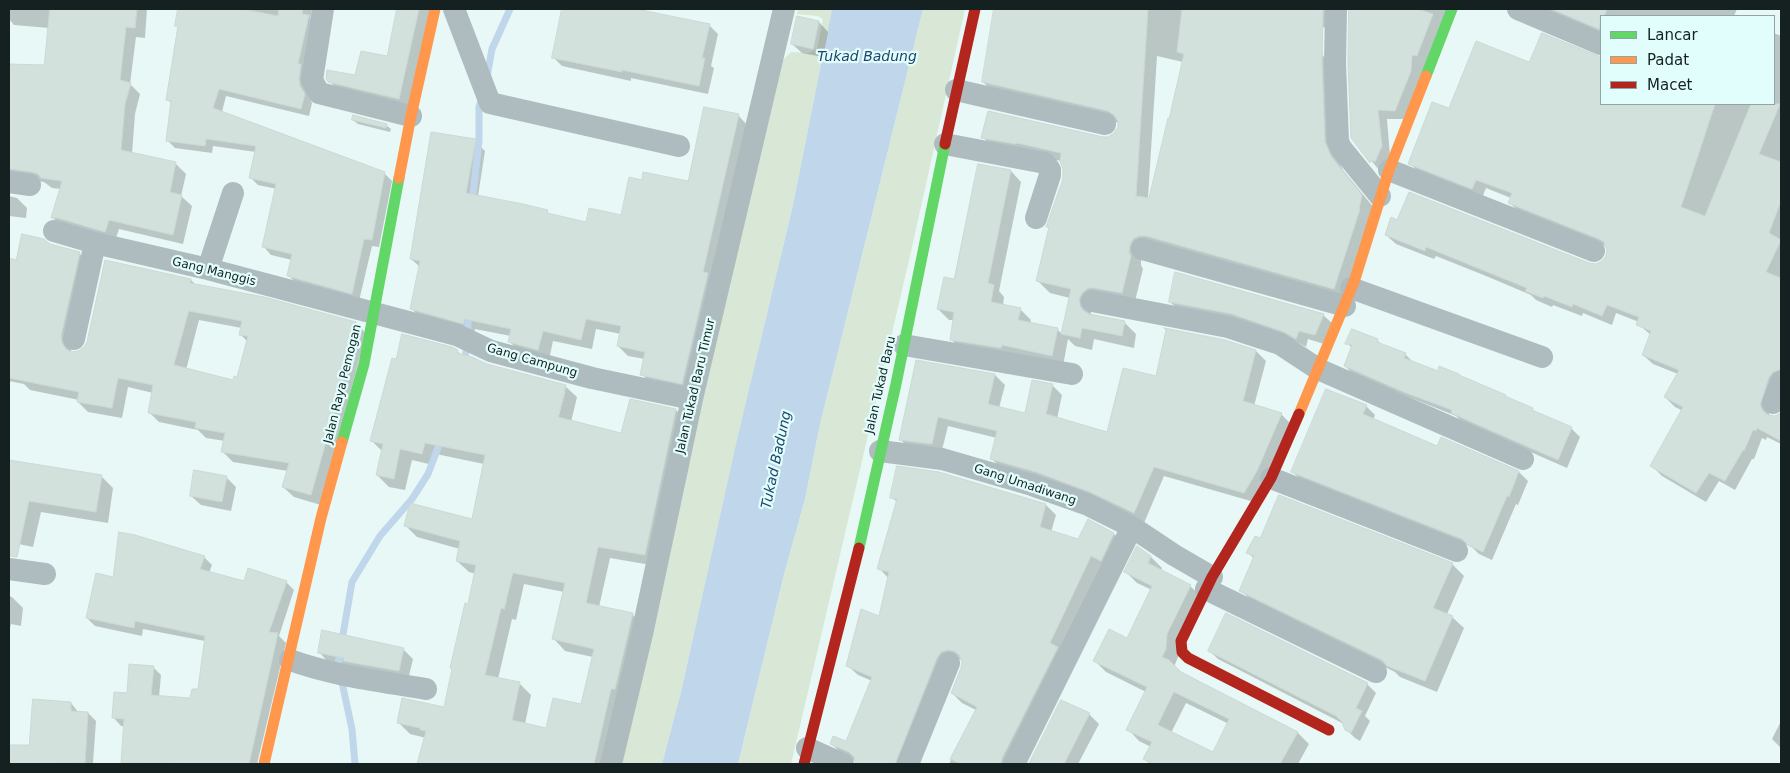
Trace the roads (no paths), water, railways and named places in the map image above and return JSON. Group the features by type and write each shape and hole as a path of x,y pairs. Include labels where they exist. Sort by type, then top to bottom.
{"street":[{"path":"323,9 312,80 319,93 411,116"},
{"name":"Jalan Raya Pemogan","path":"264,764 322,518 364,364 411,116 435,9"},
{"path":"454,9 490,104 679,146"},
{"name":"Jalan Tukad Baru Timur","path":"611,764 642,634 692,399 784,9"},
{"name":"Jalan Tukad Baru","path":"805,756 845,609 904,345 956,90 976,9"},
{"path":"1336,9 1335,63 1338,141 1341,148 1380,196"},
{"path":"1329,730 1184,655 1181,641 1209,583 1271,478 1318,369 1348,297 1389,170 1452,9"},
{"path":"1518,9 1600,44"},
{"path":"956,90 1106,124"},
{"path":"945,144 1045,163 1050,170 1050,175 1036,218"},
{"path":"1389,170 1594,251"},
{"path":"208,269 233,193"},
{"name":"Gang Manggis","path":"54,231 96,243 208,269 374,314"},
{"path":"74,339 96,243"},
{"path":"1142,248 1348,297 1542,358"},
{"path":"1092,301 1228,326 1280,344 1318,369 1523,459"},
{"name":"Gang Campung","path":"374,314 457,335 491,351 592,378 692,399"},
{"path":"904,345 1072,374"},
{"path":"1773,403 1781,382"},
{"name":"Gang Umadiwang","path":"880,451 942,459 1032,484 1086,504 1132,527 1174,555 1209,583 1376,672"},
{"path":"1271,478 1457,551"},
{"path":"1014,764 1132,527"},
{"path":"9,569 45,574"},
{"path":"290,660 311,668 344,676 426,689"},
{"path":"908,764 949,663"},
{"path":"805,756 843,764"}],"water":[{"name":"Tukad Badung","path":"832,9 923,9 820,424 805,499 784,574 738,764 662,764 681,692 736,444 793,205"}],"waterway":[{"path":"487,77 492,49 510,9"},
{"path":"472,203 479,141 479,107 481,100"},
{"path":"465,363 469,311"},
{"path":"355,764 352,729 338,664 352,582 380,536 412,499 428,474 442,437"}]}
